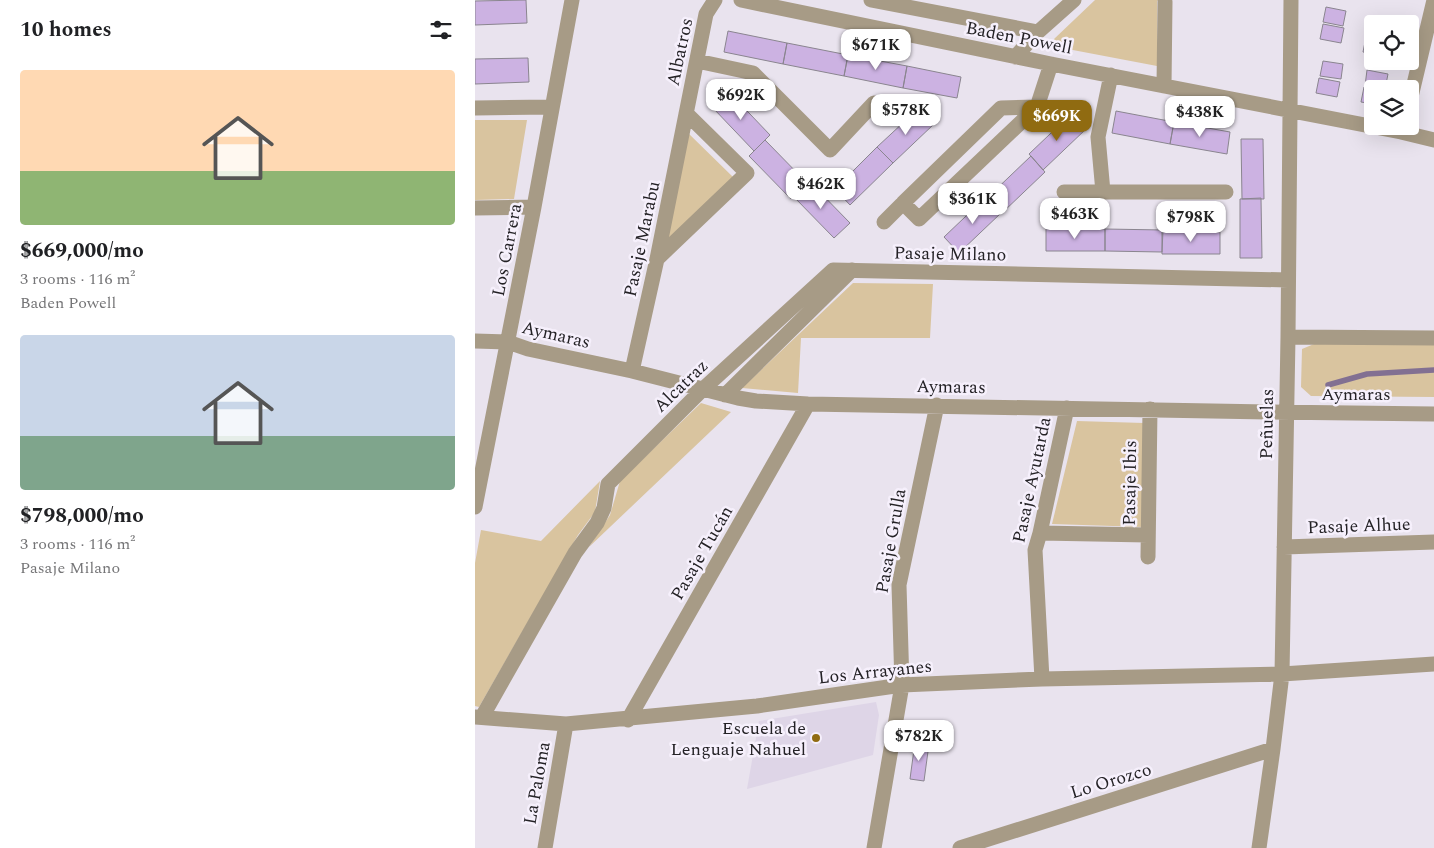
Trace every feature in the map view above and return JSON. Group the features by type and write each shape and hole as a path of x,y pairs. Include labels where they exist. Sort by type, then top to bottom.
{"street":[{"name":"Los Carrera","path":"475,507 479,471 508,342 572,0"},
{"name":"Albatros","path":"686,113 706,14 715,0"},
{"name":"Baden Powell","path":"741,0 1290,112 1364,123"},
{"path":"1015,57 1038,32 1074,0"},
{"name":"Peñuelas","path":"1259,848 1282,674 1291,0"},
{"path":"1415,80 1434,0"},
{"path":"879,1 927,5 1038,32"},
{"path":"1163,86 1165,2"},
{"path":"697,62 753,73 830,150 874,103"},
{"path":"903,203 919,219 1037,107 1051,64"},
{"path":"1103,192 1098,137 1111,75"},
{"path":"475,108 552,107"},
{"path":"884,222 1001,108 1037,107"},
{"path":"657,259 747,173 686,113"},
{"name":"Pasaje Marabu","path":"632,371 657,259 686,113"},
{"name":"Baden Powell","path":"1419,135 1434,140"},
{"path":"1064,192 1226,192"},
{"path":"475,208 534,207"},
{"name":"Alcatraz","path":"479,717 575,553 597,523 604,508 608,484 702,390 833,270 852,270"},
{"name":"Pasaje Milano","path":"852,270 1288,280"},
{"name":"Alcatraz","path":"725,395 852,270"},
{"path":"1288,337 1434,338"},
{"name":"Aymaras","path":"475,341 508,342 528,349 632,371 702,390 756,401 808,404 1434,414"},
{"name":"Pasaje Tucán","path":"628,720 808,404"},
{"name":"Pasaje Grulla","path":"874,848 902,685 899,584 937,405"},
{"name":"Pasaje Ayutarda","path":"1042,679 1035,550 1067,408"},
{"name":"Pasaje Ibis","path":"1148,557 1150,410"},
{"path":"1040,532 1147,535"},
{"name":"Pasaje Alhue","path":"1284,547 1434,542"},
{"name":"Los Arrayanes","path":"479,717 566,724 628,720 757,706 902,685 1042,679 1282,674 1434,664"},
{"name":"La Paloma","path":"545,848 566,724"},
{"name":"Lo Orozco","path":"959,848 1273,749"}],"shaded area":[{"path":"1095,0 1159,0 1157,1 1157,66 1057,47 1054,39"},
{"path":"475,120 527,120 514,199 475,200"},
{"path":"686,131 733,177 666,243"},
{"path":"853,283 933,284 930,338 801,338 798,393 742,388"},
{"path":"1314,344 1434,344 1434,397 1311,396 1301,387 1302,349"},
{"path":"701,403 731,412 589,547 610,515 620,481"},
{"path":"1077,421 1144,423 1143,527 1052,524"},
{"path":"600,481 595,512 578,535 479,707 475,706 475,563 481,530 541,541"},
{"name":"Escuela de Lenguaje Nahuel","path":"876,702 879,715 873,755 747,789 759,721"}],"building":[{"path":"526,0 527,23 475,25 475,1"},
{"path":"1326,7 1346,11 1343,26 1323,22"},
{"path":"1323,24 1344,28 1341,43 1320,39"},
{"path":"728,31 787,43 783,64 724,52"},
{"path":"787,43 848,55 844,76 783,64"},
{"path":"848,55 907,66 903,88 844,76"},
{"path":"528,58 529,82 475,84 475,59"},
{"path":"1323,61 1343,64 1341,79 1320,76"},
{"path":"907,66 961,77 957,98 903,88"},
{"path":"1367,70 1388,74 1387,80 1366,80"},
{"path":"1319,78 1340,82 1337,97 1316,93"},
{"path":"1364,87 1364,102 1361,102"},
{"path":"729,92 770,135 754,151 713,108"},
{"path":"919,108 934,124 893,163 877,147"},
{"path":"1116,111 1174,122 1170,144 1112,133"},
{"path":"1071,114 1086,129 1043,170 1029,154"},
{"path":"1174,122 1230,132 1227,154 1170,144"},
{"path":"1241,139 1263,139 1264,199 1242,199"},
{"path":"765,140 807,183 791,199 749,156"},
{"path":"877,147 893,163 850,205 835,189"},
{"path":"1031,156 1045,172 1002,213 987,198"},
{"path":"809,181 850,223 834,238 793,196"},
{"path":"986,197 1001,213 959,253 944,237"},
{"path":"1261,198 1262,258 1240,258 1240,199"},
{"path":"1046,229 1105,229 1105,251 1046,251"},
{"path":"1105,229 1163,230 1162,252 1105,251"},
{"path":"1162,232 1220,232 1220,254 1162,254"},
{"path":"915,742 929,744 924,781 910,779"}],"waterway":[{"path":"1328,385 1367,374 1434,370"}],"place":[{"name":"Escuela de Lenguaje Nahuel","path":"816,738"}]}
